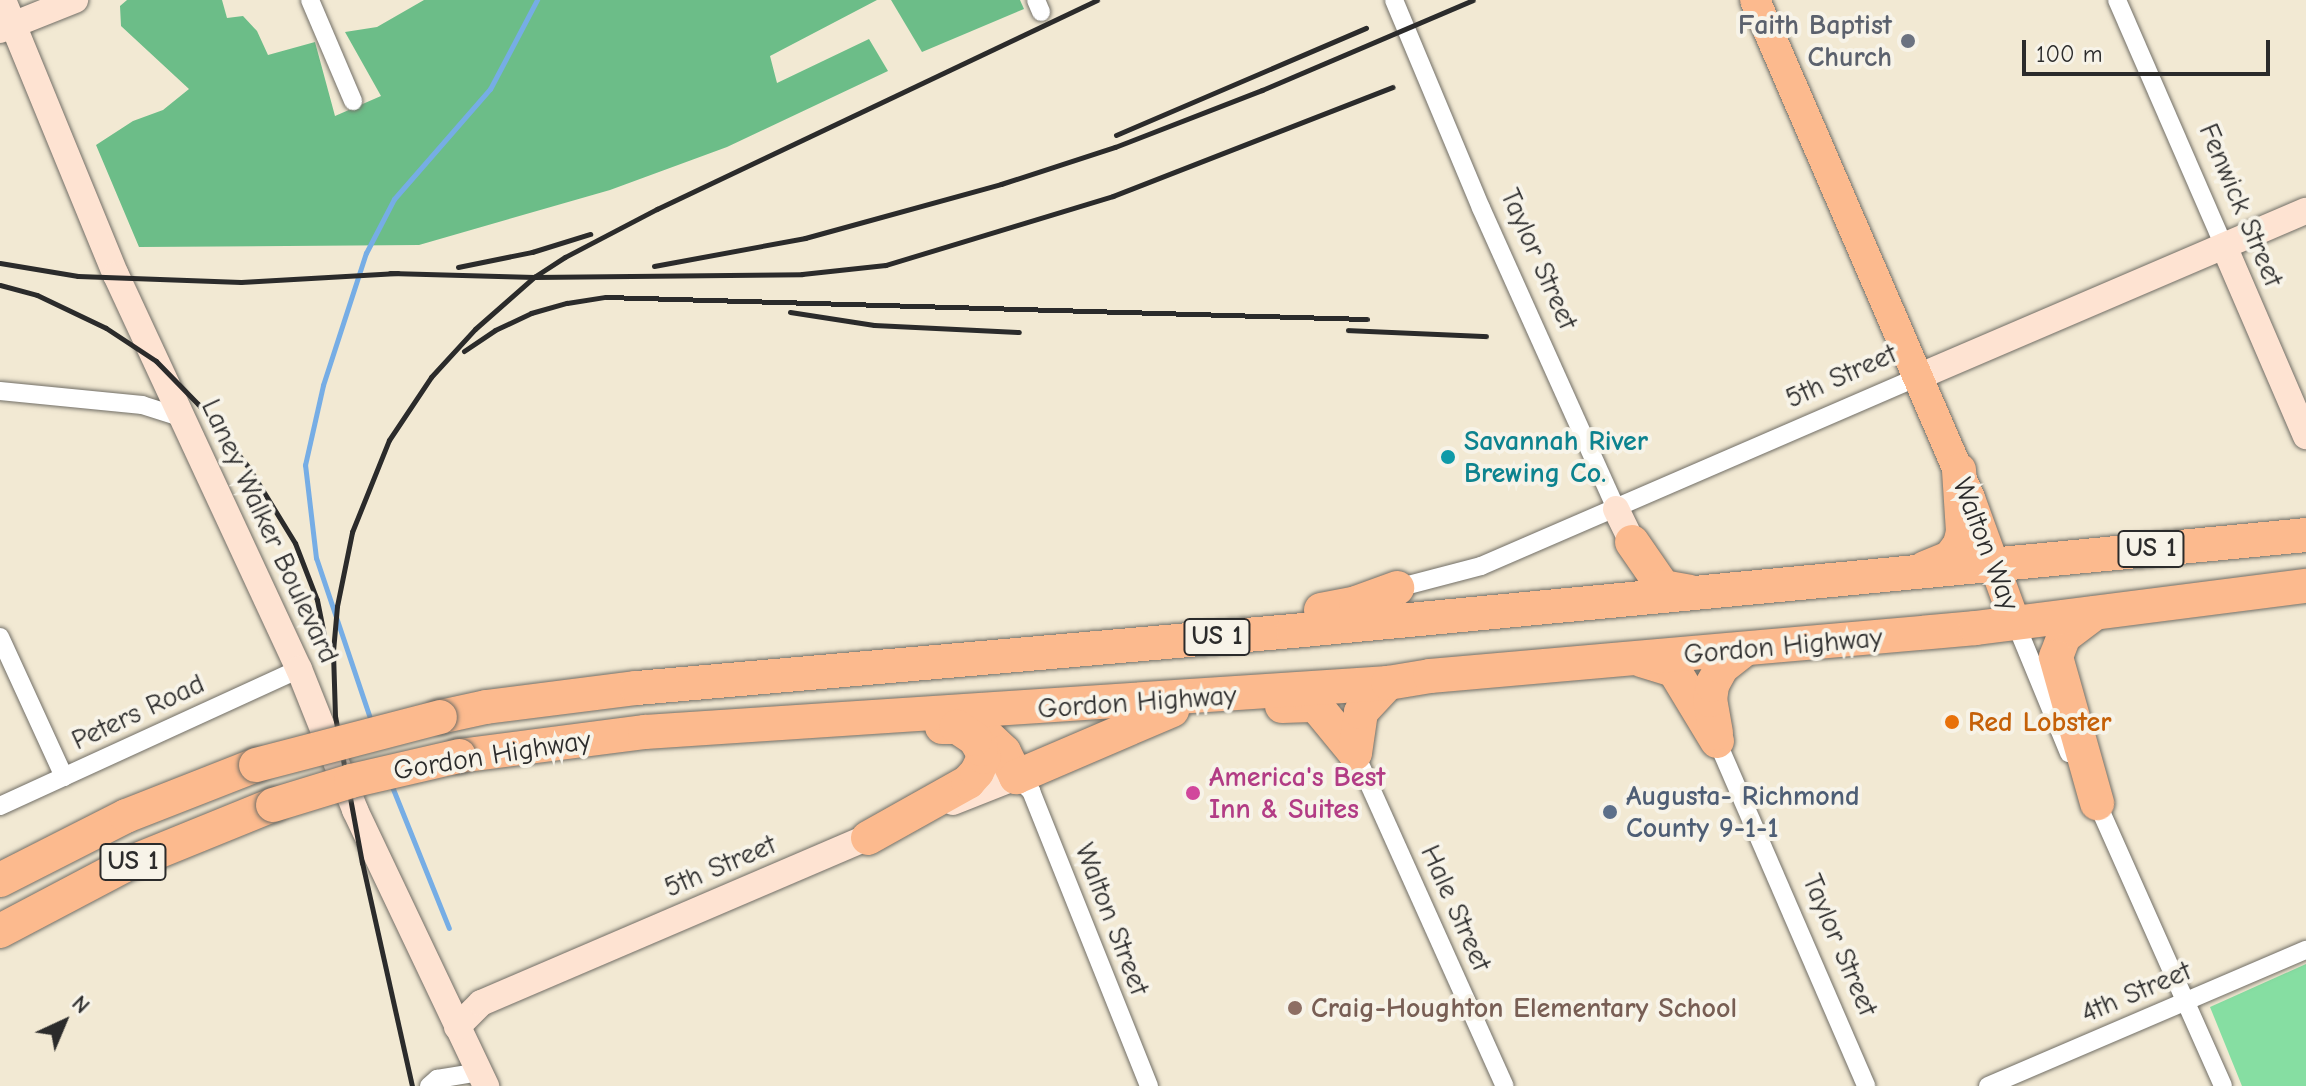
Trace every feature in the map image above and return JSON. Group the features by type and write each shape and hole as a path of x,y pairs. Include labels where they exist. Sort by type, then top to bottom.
{"highway":[{"path":"1911,572 1942,563 1957,551 1963,532 1959,470"},
{"path":"2269,538 2295,528 2306,513"},
{"name":"Gordon Highway","path":"0,880 126,816 256,765 486,707 637,688 1580,604 2306,535"},
{"path":"1632,542 1663,587 1699,593"},
{"path":"1580,604 1607,595 1620,583 1632,542"},
{"name":"Gordon Highway","path":"0,931 125,865 273,805 351,781 459,756 527,745 645,732 1118,702 1193,703 1430,676 1637,660 2015,622 2306,586"},
{"path":"1143,644 1356,603 1397,588"},
{"path":"2095,613 2064,636 2056,657 2097,803"},
{"path":"1717,741 1710,700 1712,685 1722,667 1745,649"},
{"path":"1637,660 1674,670 1717,741"},
{"path":"1355,753 1361,712 1388,683"},
{"path":"527,745 659,745 957,727 987,736 996,743 1016,777 1143,720 1193,703 1208,711 1312,705 1332,722 1355,753"},
{"path":"868,838 968,782 977,772 984,757 981,749 975,739 957,727"}],"main road":[{"name":"Laney Walker Boulevard","path":"3,0 7,28 116,275 299,669 355,810 483,1079"},
{"path":"7,28 75,0"},
{"name":"Walton Way","path":"1755,0 1959,470 2015,622"},
{"name":"5th Street","path":"1918,377 2306,211"},
{"name":"Fenwick Street","path":"2224,246 2306,436"},
{"name":"Taylor Street","path":"1616,509 1632,542"},
{"name":"5th Street","path":"457,1027 481,1003 1016,777"}],"street":[{"path":"310,0 353,101"},
{"name":"Taylor Street","path":"1394,0 1481,208 1616,509"},
{"name":"Fenwick Street","path":"2117,0 2224,246"},
{"name":"5th Street","path":"1397,588 1481,566 1918,377"},
{"path":"0,391 142,405 183,418"},
{"name":"Walton Way","path":"2015,622 2057,727 2097,803 2223,1086"},
{"path":"0,637 64,777"},
{"name":"Peters Road","path":"0,806 299,669"},
{"name":"Taylor Street","path":"1717,741 1866,1086"},
{"name":"Hale Street","path":"1355,753 1505,1086"},
{"name":"Walton Street","path":"1016,777 1031,791 1037,804 1149,1086"},
{"name":"4th Street","path":"1988,1086 2306,950"},
{"path":"429,1086 437,1079 483,1079"}],"green space":[{"path":"127,0 222,0 227,18 243,16 257,31 268,55 315,42 335,116 381,96 345,32 377,27 424,0 877,0 770,56 777,83 869,39 888,71 727,147 610,190 419,245 139,247 96,145 133,121 163,110 189,89 121,26 120,6"},
{"path":"891,0 1020,0 1024,9 922,52"},
{"path":"2306,964 2306,1086 2242,1086 2210,1007"}],"waterway":[{"path":"371,721 316,558 305,465 323,385 366,253 394,199 490,89 537,0"},
{"path":"391,784 449,928"}],"railway":[{"path":"412,1086 362,863 335,716 333,651 337,606 352,532 389,440 431,377 475,329 534,277 565,257 657,209 1097,0"},
{"path":"654,266 805,238 1001,184 1115,147 1262,90 1473,0"},
{"path":"1116,135 1366,28"},
{"path":"390,273 534,277 802,274 886,265 1113,196 1392,87"},
{"path":"458,267 532,252 590,234"},
{"path":"0,263 78,276 241,282 398,273"},
{"path":"0,285 37,295 106,328 156,361 198,404 249,468 295,543 317,600 326,645"},
{"path":"464,351 495,330 531,313 606,297 1367,319"},
{"path":"790,312 874,325 1019,332"},
{"path":"1348,330 1486,336"}],"place":[{"name":"Faith Baptist Church","path":"1908,41"},
{"name":"Savannah River Brewing Co.","path":"1448,457"},
{"name":"Red Lobster","path":"1952,722"},
{"name":"America's Best Inn & Suites","path":"1193,793"},
{"name":"Augusta- Richmond County 9-1-1","path":"1610,812"},
{"name":"Craig-Houghton Elementary School","path":"1295,1008"}]}
